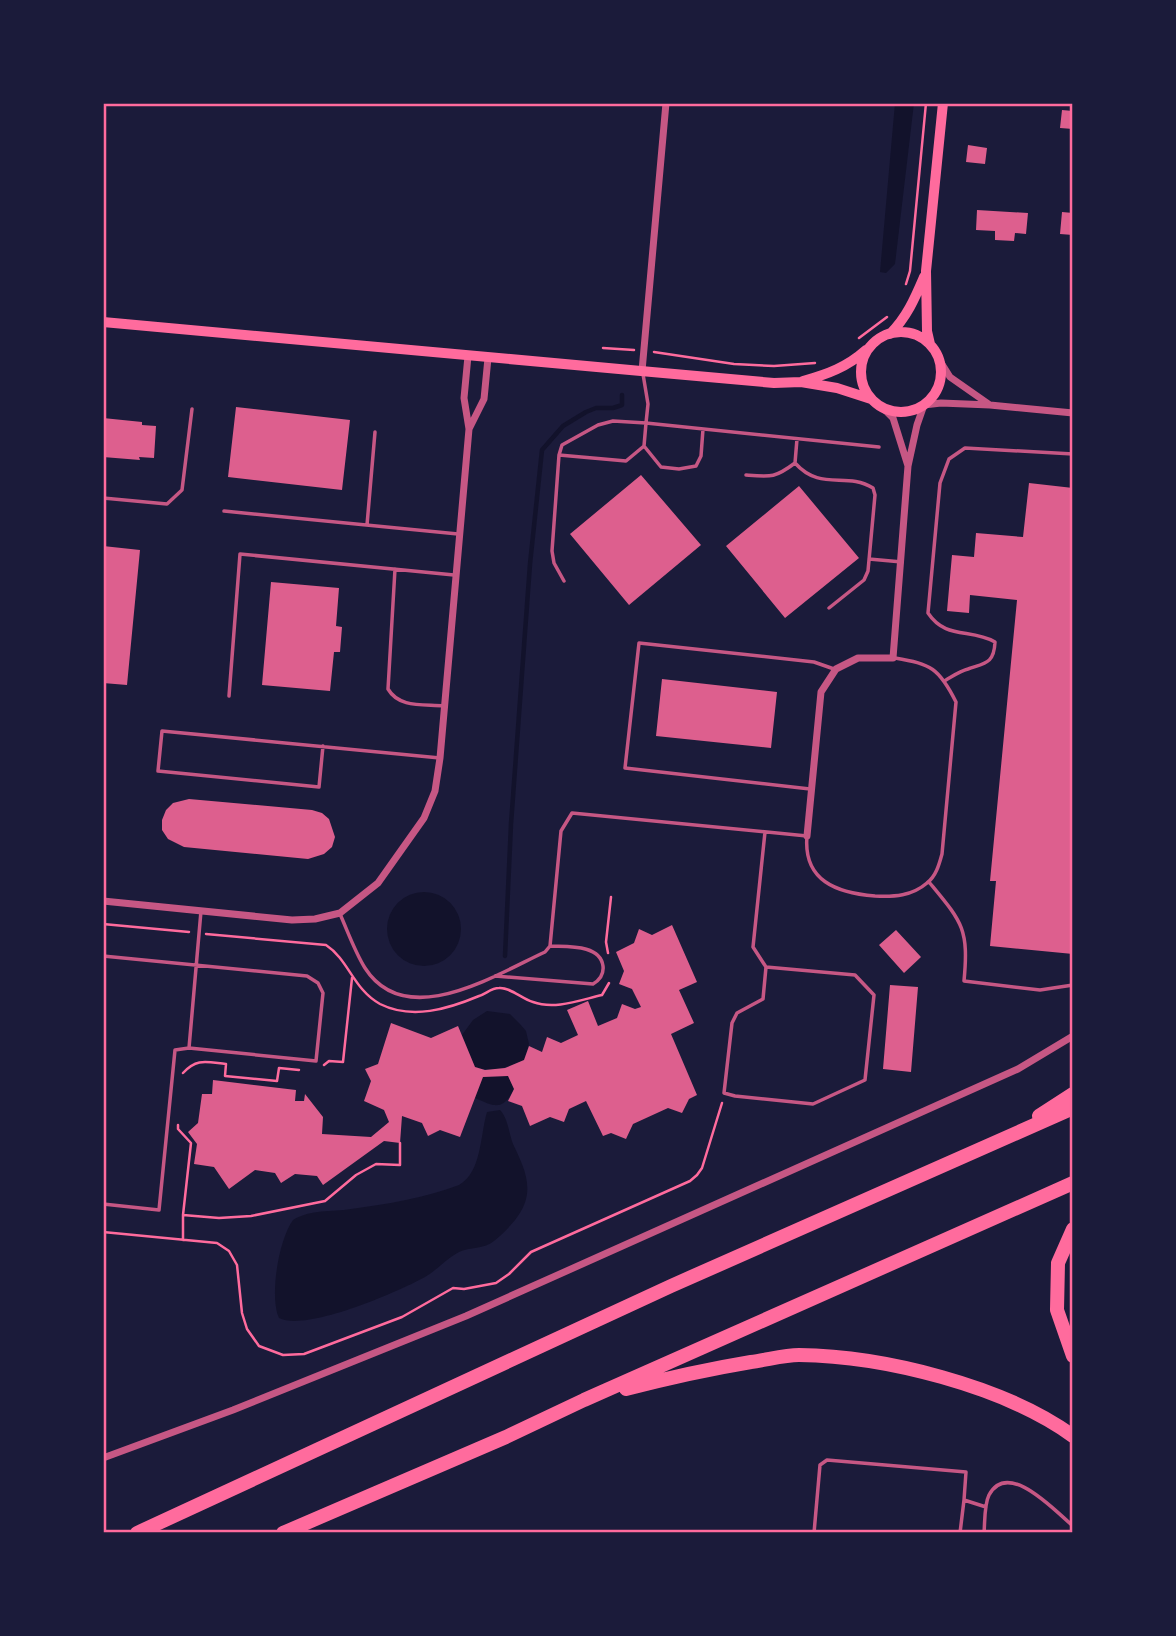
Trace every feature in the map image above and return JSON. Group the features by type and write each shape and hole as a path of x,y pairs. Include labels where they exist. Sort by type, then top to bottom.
{"highway":[{"path":"1000,1140 1073,1094"},
{"path":"137,1533 671,1286 1073,1108"},
{"path":"283,1533 506,1437 584,1399 1073,1183"},
{"path":"1073,1229 1058,1263 1057,1310 1073,1356"},
{"path":"584,1399 689,1372 797,1355 890,1364 979,1388 1057,1424 1073,1436"}],"main road":[{"path":"103,322 642,372 774,383 801,382 837,388 871,399 883,408 902,412 924,405 931,399 940,382 940,361 930,344 927,331 926,271 943,103"},
{"path":"890,334 911,307 926,271"},
{"path":"801,382 852,363 878,339 890,334 910,333 930,344"},
{"path":"869,348 864,357 862,379 871,399"}],"street":[{"path":"642,372 666,103"},
{"path":"103,901 292,920 315,919 340,913 378,883 424,818 435,791 440,758 469,429 464,398 468,355"},
{"path":"469,429 484,399 488,358"},
{"path":"940,361 950,377 990,405"},
{"path":"807,836 821,692 836,670 858,658 893,657 908,466 916,425 924,405 990,405 1073,413"},
{"path":"883,408 893,418 908,466"},
{"path":"103,1458 233,1410 466,1316 1018,1069 1073,1036"}],"lane":[{"path":"642,372 648,404 644,446 661,467 696,466 701,456 703,429"},
{"path":"103,498 167,504 183,490 192,409"},
{"path":"564,581 554,563 552,551 559,455 562,445 598,425 613,421 646,423 879,447"},
{"path":"367,525 375,432"},
{"path":"797,439 795,463 805,475 866,483 873,488 875,495 869,559 864,580 828,608"},
{"path":"559,455 620,462 626,461 644,446"},
{"path":"945,681 965,670 985,664 994,653 995,642 983,636 948,632 934,623 928,613 940,483 949,459 965,448 1073,454"},
{"path":"747,475 778,476 795,463"},
{"path":"224,511 460,534"},
{"path":"229,696 240,554 456,575"},
{"path":"869,559 902,562"},
{"path":"395,569 387,689 393,698 402,703 444,706"},
{"path":"812,789 625,768 639,643 814,662 836,670"},
{"path":"340,913 365,968 381,987 405,998 430,999 493,975 545,952 550,946 561,831 572,813 807,836 808,861 817,875 831,886 843,891 891,897 905,895 929,882 942,854 956,702 945,681 924,663 893,657"},
{"path":"323,746 319,787 158,771 162,731 323,746 440,758"},
{"path":"765,832 753,947 766,967 762,999 737,1013 732,1023 724,1093 813,1104 865,1080 874,995 855,975 766,967"},
{"path":"929,882 962,926 967,949 964,981 1040,989 1073,985"},
{"path":"189,1048 201,911"},
{"path":"493,975 593,984 599,981 603,965 600,957 592,950 550,946"},
{"path":"103,956 307,976 318,983 323,993 316,1062 189,1048 175,1050 159,1210 103,1205"},
{"path":"814,1533 820,1465 827,1460 966,1472 960,1533"},
{"path":"984,1533 989,1496 998,1485 1010,1482 1023,1485 1073,1526"},
{"path":"964,1500 986,1507"}],"path":[{"path":"903,291 910,271 926,103"},
{"path":"858,340 887,317"},
{"path":"603,348 631,350"},
{"path":"655,352 734,364 774,366 823,360"},
{"path":"609,960 606,942 611,897"},
{"path":"103,924 326,946 337,952 366,996 399,1010 440,1010 493,988 502,987 536,1003 550,1006 563,1004 602,995 611,975"},
{"path":"323,1066 329,1061 343,1062 352,978"},
{"path":"183,1073 191,1064 200,1062 226,1064 225,1076 277,1081 279,1068 302,1070"},
{"path":"103,1232 217,1243 229,1251 237,1265 242,1313 247,1329 259,1346 283,1354 304,1354 402,1318 453,1288 464,1289 496,1283 531,1252 690,1181 702,1168 719,1121 724,1093"},
{"path":"179,1118 178,1129 191,1143 183,1240"},
{"path":"183,1215 219,1218 251,1216 325,1201 356,1175 376,1164 400,1165 400,1143"}],"shaded area":[{"path":"895,103 914,103 895,264 886,273 880,272"},
{"path":"424,892 438,895 450,903 458,915 461,929 458,943 450,955 438,963 424,966 410,963 398,955 390,943 387,929 390,915 398,903 410,895"},
{"path":"487,1011 510,1014 526,1031 529,1044 524,1060 494,1069 475,1067 462,1035 473,1020"},
{"path":"508,1076 514,1089 502,1104 493,1105 475,1098 483,1077"},
{"path":"500,1110 505,1117 527,1181 522,1210 503,1233 486,1245 459,1252 425,1277 374,1300 309,1320 292,1321 279,1318 275,1296 277,1268 284,1240 293,1220 314,1212 406,1200 459,1185 467,1179 476,1162 487,1112"}],"building":[{"path":"1062,110 1073,111 1073,129 1060,128"},
{"path":"968,145 987,148 985,164 966,162"},
{"path":"977,210 1028,213 1026,234 1015,233 1014,241 995,240 995,231 976,230"},
{"path":"1062,212 1073,213 1073,235 1060,234"},
{"path":"236,407 350,420 342,490 228,477"},
{"path":"103,418 156,426 154,458 139,457 140,460 103,457"},
{"path":"641,475 701,545 629,605 570,534"},
{"path":"1029,483 1073,488 1073,954 990,946 996,881 990,881 1017,600 970,595 969,613 947,611 952,555 974,557 976,533 1023,537"},
{"path":"799,486 859,558 785,618 726,546"},
{"path":"103,546 140,550 127,685 103,683"},
{"path":"271,582 339,588 336,626 342,627 340,652 334,652 330,691 262,685"},
{"path":"662,679 777,692 771,748 656,736"},
{"path":"189,799 312,810 329,819 335,837 332,847 324,854 308,859 184,847 168,839 162,830 162,820 173,803"},
{"path":"672,925 697,982 679,990 694,1023 671,1034 697,1095 689,1099 682,1113 668,1108 633,1124 626,1139 611,1133 603,1136 586,1101 569,1109 564,1122 550,1117 530,1126 522,1106 508,1101 514,1089 508,1076 483,1077 460,1137 440,1130 428,1136 422,1123 402,1116 400,1143 384,1141 323,1185 317,1176 295,1174 281,1183 275,1173 255,1170 229,1189 214,1167 194,1164 197,1144 188,1132 198,1123 202,1094 212,1094 213,1080 296,1090 295,1101 304,1101 305,1094 323,1117 322,1134 371,1137 389,1122 384,1110 364,1101 371,1081 365,1069 378,1064 391,1023 431,1038 458,1026 475,1067 485,1070 505,1068 524,1060 529,1046 542,1052 547,1037 561,1043 578,1035 567,1010 588,1001 598,1026 617,1018 622,1004 635,1009 641,1007 632,989 619,984 624,971 616,952 634,943 639,929 652,935"},
{"path":"896,930 921,957 904,973 879,945"},
{"path":"890,985 918,987 911,1072 883,1069"}],"waterway":[{"path":"505,956 511,824 530,564 542,450 563,426 586,412 622,405 622,395"}]}
